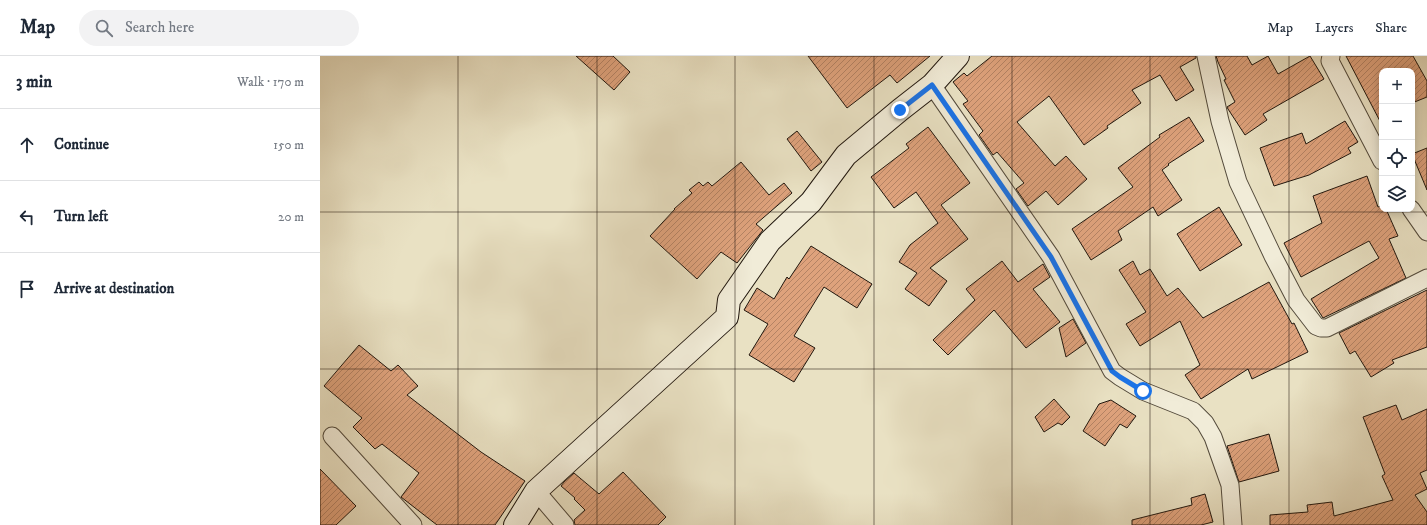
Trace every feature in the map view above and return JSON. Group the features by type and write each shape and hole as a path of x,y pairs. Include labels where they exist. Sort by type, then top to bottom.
{"street":[{"path":"515,525 536,491 727,317 730,300 770,241 811,202 846,155 932,85 958,56"},
{"path":"1206,56 1220,121 1238,182 1273,256 1296,300 1316,326 1327,328 1427,278"},
{"path":"1331,56 1330,61 1379,155"},
{"path":"932,85 1051,257 1112,371 1143,391 1194,411 1205,423 1213,437 1230,484 1233,525"},
{"path":"1413,212 1427,232"},
{"path":"332,436 413,525"},
{"path":"536,491 564,525"}],"building":[{"path":"576,56 613,56 630,72 614,90"},
{"path":"808,56 930,56 897,83 890,75 847,108"},
{"path":"992,56 1196,56 1196,58 1180,67 1194,90 1176,101 1160,75 1132,90 1141,103 1107,126 1108,128 1084,145 1049,96 1017,122 1055,166 1066,156 1087,179 1058,205 1046,191 1028,206 1016,189 1024,183 997,152 993,155 979,135 983,131 963,104 968,101 953,82 964,73 967,76"},
{"path":"1216,56 1247,56 1252,65 1268,56 1278,74 1310,56 1324,79 1263,114 1267,120 1245,135 1227,107 1235,102 1224,80 1226,79"},
{"path":"1346,56 1413,56 1427,81 1427,97 1415,102 1415,68 1379,68 1379,119"},
{"path":"1189,117 1204,141 1168,164 1169,165 1162,170 1182,200 1158,216 1153,207 1118,231 1122,240 1091,260 1072,229 1133,187 1118,168 1160,137 1159,135"},
{"path":"1345,121 1358,142 1348,148 1351,153 1309,175 1274,186 1260,148 1302,133 1306,144"},
{"path":"928,127 970,183 941,205 968,239 930,268 947,281 929,306 905,289 917,273 899,262 910,245 938,223 916,192 894,208 871,177 909,148 906,144"},
{"path":"797,131 822,162 811,171 787,139"},
{"path":"1427,148 1427,190 1415,161 1415,153"},
{"path":"741,162 769,195 784,183 792,193 756,224 763,230 737,263 721,252 697,279 650,236 674,209 692,193 689,190 699,182 703,186 708,182 712,186"},
{"path":"1367,176 1379,207 1379,212 1387,212 1398,236 1389,239 1406,278 1323,318 1311,299 1379,258 1369,241 1301,277 1284,243 1322,223 1313,196"},
{"path":"1219,207 1242,245 1200,271 1177,234"},
{"path":"811,246 872,284 857,308 824,287 794,336 815,348 794,382 749,355 768,324 744,310 757,288 774,299 787,277 789,279"},
{"path":"1002,261 1018,282 1043,264 1050,277 1033,289 1060,322 1026,348 994,310 948,355 933,340 975,300 966,289"},
{"path":"1133,261 1140,275 1150,269 1167,296 1178,288 1203,318 1269,282 1292,324 1294,323 1308,352 1252,379 1248,369 1201,399 1185,375 1200,365 1180,321 1140,346 1126,324 1146,312 1119,270"},
{"path":"1427,290 1427,347 1392,360 1394,363 1371,377 1355,351 1350,354 1339,333"},
{"path":"1073,319 1086,343 1066,357 1059,328"},
{"path":"359,345 391,371 398,365 418,386 407,395 481,452 525,481 495,525 437,525 401,497 419,473 382,444 375,449 353,427 362,418 324,386"},
{"path":"1054,399 1070,417 1062,425 1058,423 1044,432 1035,417"},
{"path":"1111,400 1136,416 1127,428 1120,424 1105,446 1083,431 1099,404"},
{"path":"1396,405 1402,420 1427,409 1427,470 1420,473 1427,489 1415,495 1427,512 1427,525 1270,525 1270,515 1308,512 1307,505 1332,502 1334,516 1393,500 1382,476 1385,474 1363,417"},
{"path":"1269,434 1279,471 1239,482 1227,446"},
{"path":"320,469 356,506 336,525 320,525"},
{"path":"623,472 666,517 658,525 575,525 574,520 585,510 574,499 575,498 561,486 564,482 574,473 599,494"},
{"path":"1205,494 1213,522 1201,525 1132,525 1132,520 1192,505 1191,498"}],"route":[{"path":"900,110 932,85 1051,257 1112,371 1143,391"}]}
